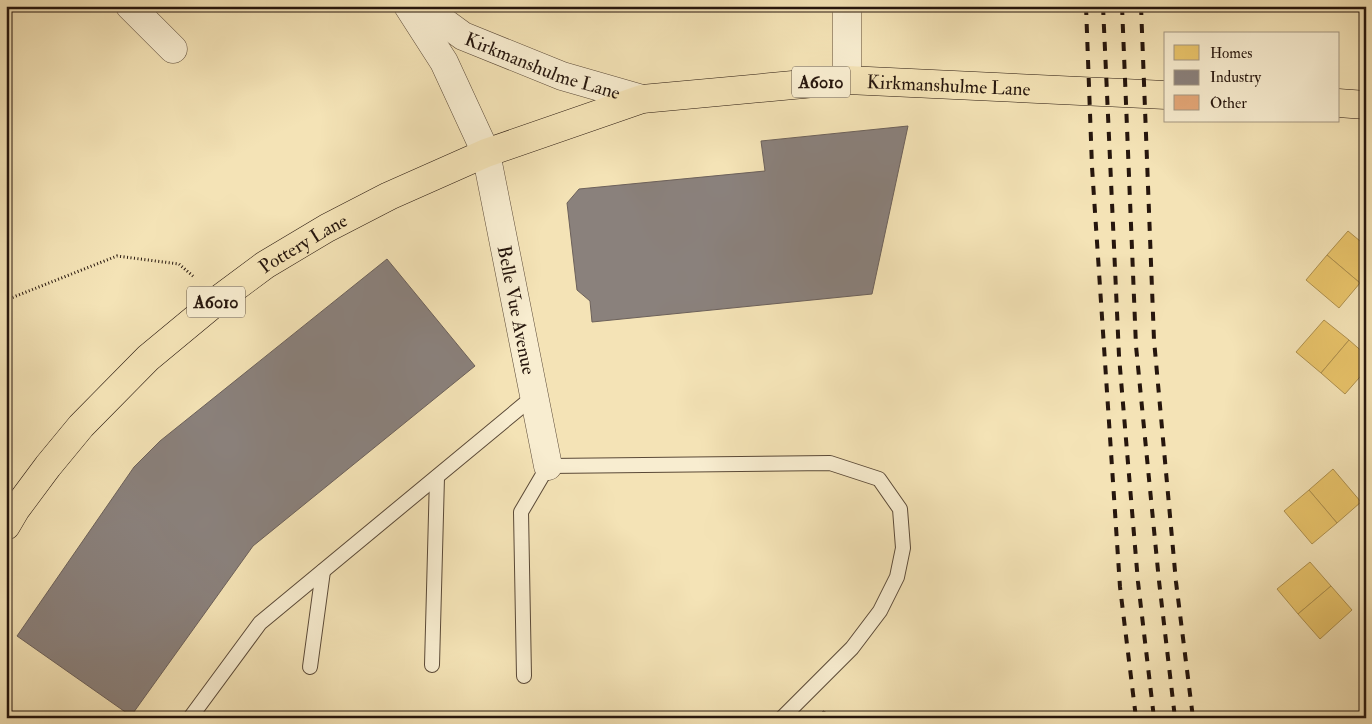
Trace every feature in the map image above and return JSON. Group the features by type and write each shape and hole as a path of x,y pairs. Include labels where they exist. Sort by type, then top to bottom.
{"highway":[{"name":"Kirkmanshulme Lane","path":"486,153 642,99 847,80 1164,95"},
{"path":"1340,104 1366,105"},
{"name":"Pottery Lane","path":"6,526 16,509 48,466 81,426 148,358 218,300 265,266 327,228 389,196 486,153"}],"street":[{"path":"130,6 173,49"},
{"name":"Kirkmanshulme Lane","path":"408,6 444,62 486,153"},
{"name":"Kirkmanshulme Lane","path":"422,6 463,36 562,76 642,99"},
{"path":"847,6 847,80"},
{"name":"Belle Vue Avenue","path":"486,153 548,466"}],"lane":[{"path":"190,718 260,623 533,396"},
{"path":"524,676 521,512 548,466 830,463 879,479 900,509 903,548 898,577 880,611 852,648 782,718"},
{"path":"432,665 437,476"},
{"path":"310,667 323,571"}],"path":[{"path":"6,300 117,256 179,264 218,300"}],"building: Homes":[{"path":"1348,231 1366,246 1366,276 1360,283 1327,255"},
{"path":"1327,255 1360,283 1339,308 1306,280"},
{"path":"1324,320 1349,340 1321,373 1296,352"},
{"path":"1349,340 1366,355 1366,370 1345,394 1321,373"},
{"path":"1333,469 1361,502 1337,523 1309,490"},
{"path":"1309,490 1337,523 1312,544 1284,511"},
{"path":"1310,562 1331,586 1298,614 1277,589"},
{"path":"1331,586 1352,610 1320,639 1298,614"}],"building: Industry":[{"path":"908,126 872,294 592,322 590,301 577,290 567,203 579,189 765,171 761,141"},
{"path":"387,259 475,366 253,546 131,716 17,636 134,467 160,441"}],"building: Other":[{"path":"823,711 838,718 820,718"}],"railway":[{"path":"1086,6 1092,167 1120,587 1136,718"},
{"path":"1103,6 1119,356 1138,582 1154,718"},
{"path":"1122,6 1136,346 1159,581 1175,718"},
{"path":"1141,6 1154,340 1176,582 1193,718"}]}
